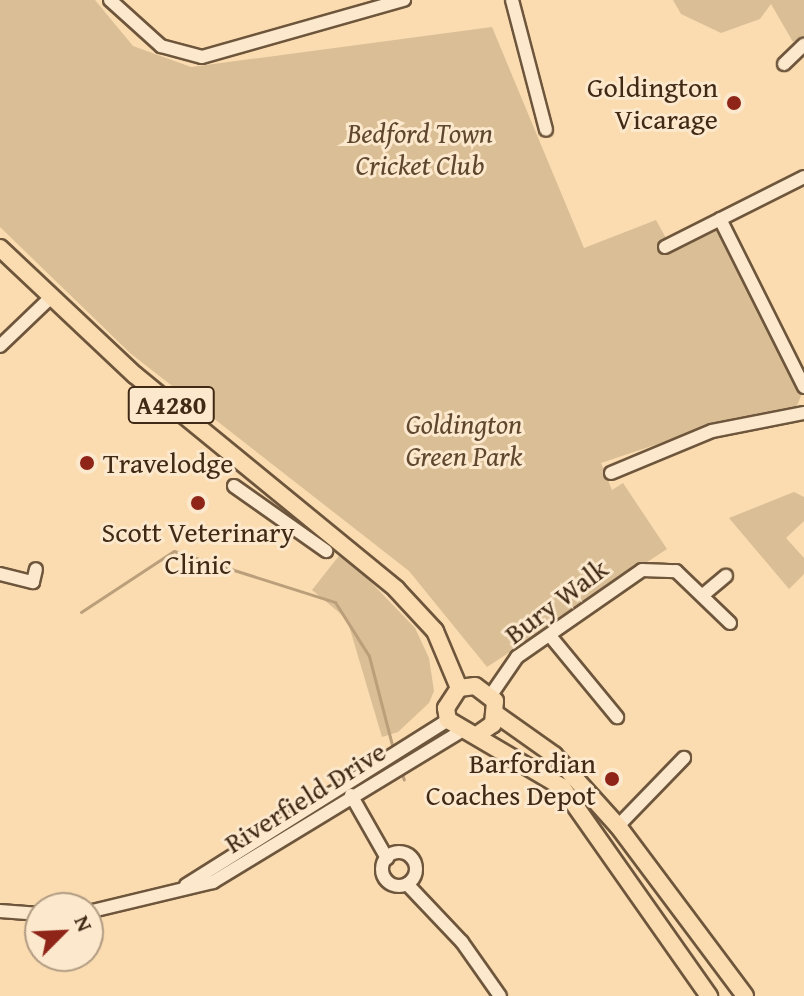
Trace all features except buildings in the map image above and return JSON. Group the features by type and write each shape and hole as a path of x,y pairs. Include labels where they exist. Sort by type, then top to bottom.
{"main road":[{"name":"A4280","path":"0,248 48,300 313,515 435,631 459,688"},
{"path":"709,996 562,787 477,735 447,728 446,708 459,688 475,686 491,695 496,714 542,744 618,826 745,996"},
{"path":"477,735 496,714"}],"street":[{"path":"110,0 137,31 184,54 213,55 404,0"},
{"path":"512,0 546,130"},
{"path":"784,64 804,45"},
{"path":"665,247 804,177"},
{"path":"720,219 804,387"},
{"path":"0,346 48,300"},
{"path":"611,473 712,431 804,413"},
{"path":"252,501 267,480"},
{"path":"234,486 299,535 326,551"},
{"path":"299,535 313,515"},
{"path":"0,574 33,582 36,569"},
{"name":"Bury Walk","path":"491,695 517,657 551,637 642,570 676,571 730,623"},
{"path":"703,595 726,576"},
{"path":"551,637 617,717"},
{"name":"Riverfield Drive","path":"173,893 416,750 442,743 447,728"},
{"name":"Riverfield Drive","path":"104,908 213,882 351,795 447,728"},
{"path":"618,826 684,758"},
{"path":"351,795 387,858 387,881 407,884 462,942 500,996"},
{"path":"387,858 397,853 413,860 416,871 407,884"},
{"path":"0,911 24,913"}],"green space":[{"name":"Goldington Green Park","path":"0,0 95,0 133,46 191,67 492,27 584,248 656,220 666,238 722,211 722,241 801,396 795,410 750,422 738,417 601,463 612,490 623,483 667,549 487,667 409,571 130,353 0,227"},
{"path":"673,0 804,0 804,36 793,42 771,4 760,19 721,33 681,14"},
{"path":"794,492 804,497 804,521 786,538 804,558 804,574 789,589 729,518"},
{"path":"342,552 415,628 429,658 434,691 429,703 398,732 382,737 347,619 312,590"}],"waterway":[{"path":"81,612 174,551 335,602 369,656 393,749"},
{"path":"401,771 404,780"}],"place":[{"name":"Goldington Vicarage","path":"734,103"},
{"name":"Travelodge","path":"87,463"},
{"name":"Scott Veterinary Clinic","path":"198,503"},
{"name":"Barfordian Coaches Depot","path":"612,779"}],"park label":[{"name":"Bedford Town Cricket Club","path":"420,149"}]}
